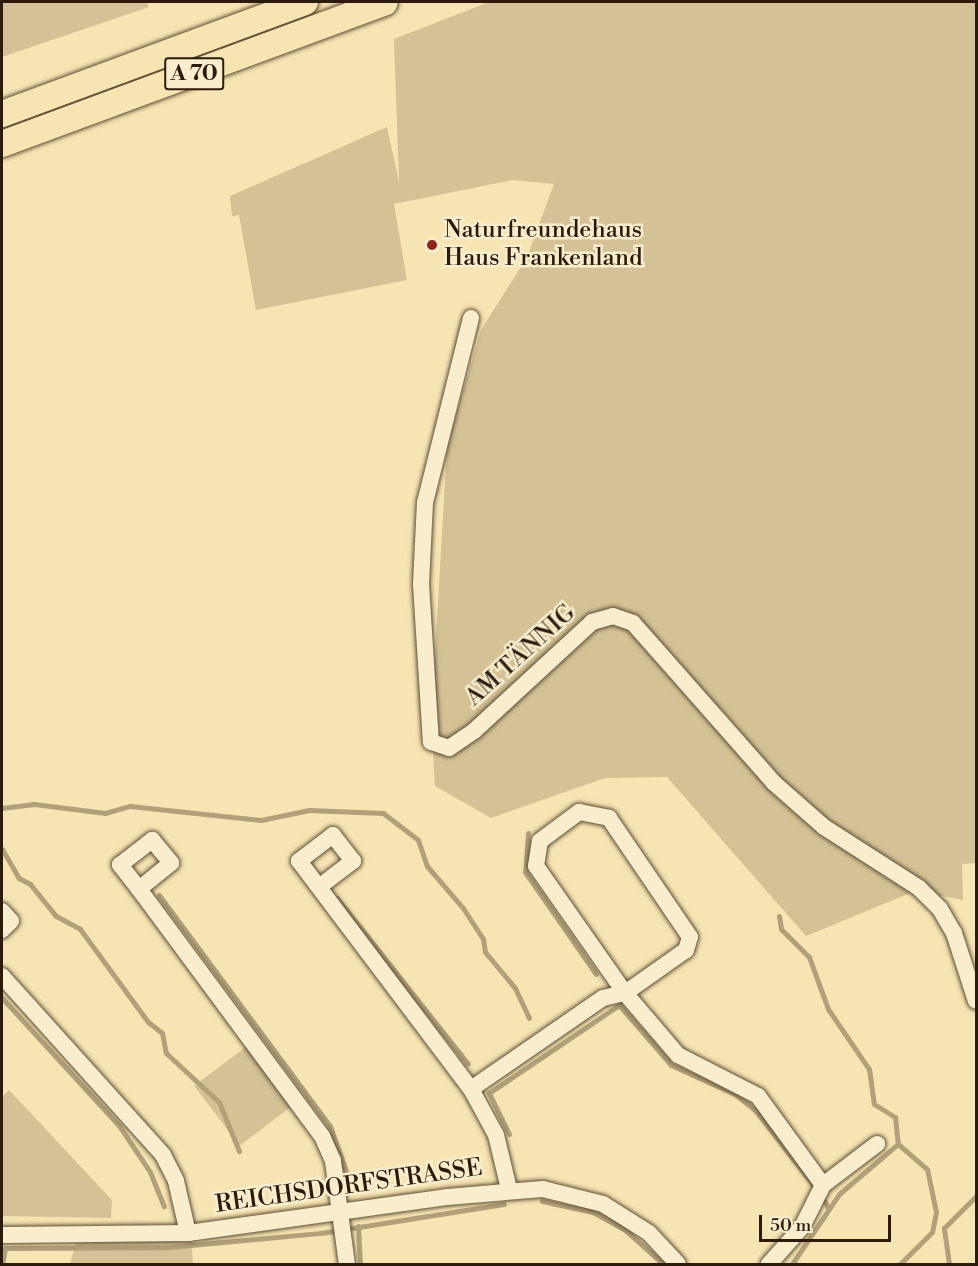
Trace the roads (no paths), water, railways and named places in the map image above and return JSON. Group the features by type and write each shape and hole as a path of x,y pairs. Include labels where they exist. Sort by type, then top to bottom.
{"highway":[{"name":"A 70","path":"2,114 305,2"},
{"name":"A 70","path":"2,144 385,2"}],"street":[{"name":"AM TÄNNIG","path":"471,318 425,502 421,584 430,742 449,748 474,730 592,622 613,616 633,623 774,783 824,827 919,888 940,909 976,1001"},
{"path":"471,1089 603,998 625,993 686,950 690,937 609,818 579,812 540,841 536,866 625,993 678,1055 758,1096 823,1185"},
{"path":"319,887 471,1089 496,1135 509,1189"},
{"path":"139,889 322,1136 333,1161 348,1264"},
{"path":"2,911 11,921 2,930"},
{"path":"2,976 163,1155 177,1181 188,1233"},
{"path":"769,1264 802,1227 823,1185 877,1144"},
{"name":"REICHSDORFSTRASSE","path":"2,1235 188,1233 509,1189 571,1194 603,1204 649,1233 678,1264"}],"waterway":[{"path":"2,808 34,804 105,813 130,806 261,820 309,810 383,813 418,840 427,866 463,908 483,939 485,952 515,988 529,1018"},
{"path":"528,833 525,872 596,974"},
{"path":"2,849 19,878 30,884 56,916 80,929 148,1022 162,1033 166,1053 219,1102 239,1151"},
{"path":"159,895 330,1126 353,1191"},
{"path":"337,898 468,1064"},
{"path":"779,916 781,929 809,957 828,1009 869,1069 874,1104 895,1117 898,1144 927,1169 936,1212 932,1232 900,1264"},
{"path":"2,998 120,1127 150,1172 164,1206"},
{"path":"509,1134 489,1093 619,1005 671,1065 735,1094 755,1110 814,1186"},
{"path":"792,1264 839,1194 898,1144"},
{"path":"822,1196 828,1208"},
{"path":"949,1264 944,1228 976,1196"},
{"path":"542,1201 593,1212 624,1229 663,1264"},
{"path":"2,1264 5,1248 169,1247 321,1233 504,1204"},
{"path":"358,1226 360,1264"}],"place":[{"name":"Naturfreundehaus Haus Frankenland","path":"432,245"}]}
